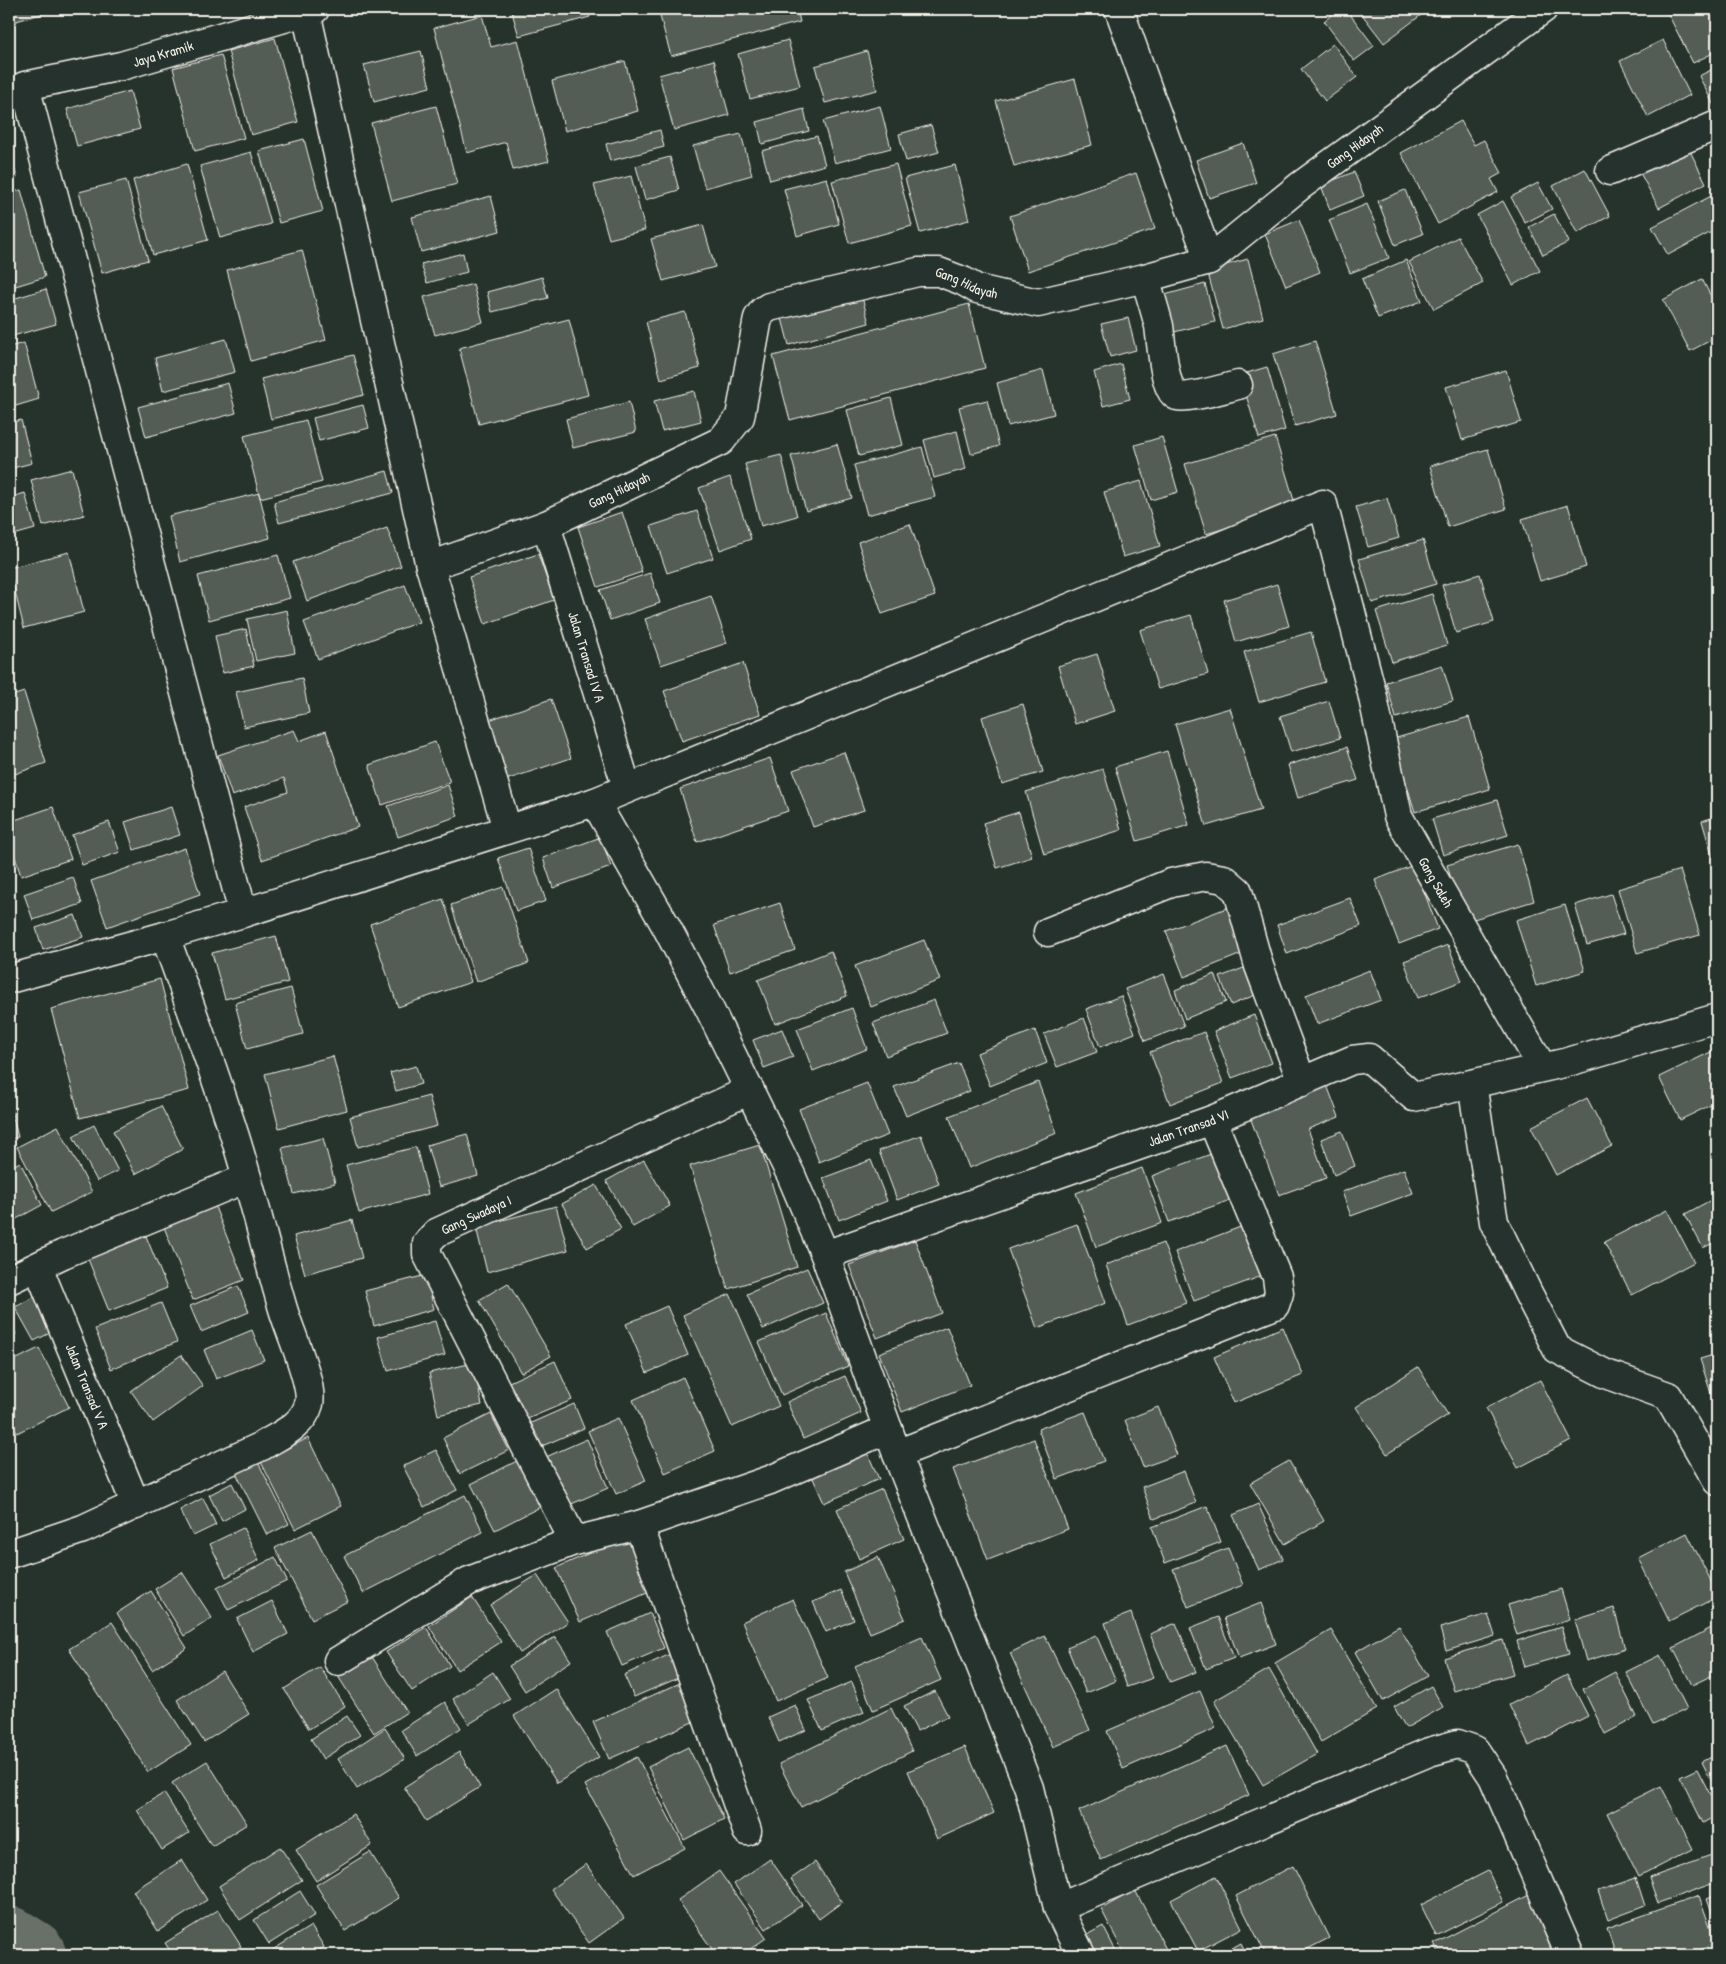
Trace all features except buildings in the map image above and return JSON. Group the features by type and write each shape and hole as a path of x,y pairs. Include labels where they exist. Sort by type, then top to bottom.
{"street":[{"path":"1118,9 1209,260"},
{"name":"Gang Hidayah","path":"430,566 546,525 721,442 740,417 758,318 769,307 918,272 939,272 977,288 1038,303 1145,278 1209,260 1300,186 1543,9"},
{"path":"310,10 430,566 506,829"},
{"name":"Jaya Kramik","path":"17,89 121,66 310,10"},
{"path":"17,89 243,913"},
{"path":"1610,171 1717,125"},
{"path":"1145,278 1158,326 1166,377 1172,392 1177,396 1187,395 1238,385"},
{"name":"Gang Saleh","path":"627,788 1323,504 1372,693 1398,816 1542,1067"},
{"name":"Jalan Transad IV A","path":"546,525 627,788"},
{"path":"9,979 243,913 596,802 627,788"},
{"path":"596,802 666,926 792,1176 825,1255 897,1454 1029,1788 1058,1908 1080,1955"},
{"path":"1048,932 1171,883 1206,876 1224,878 1238,891 1259,966 1302,1082"},
{"path":"9,1554 83,1529 237,1458 290,1430 303,1418 309,1402 304,1371 283,1310 247,1178 200,1032 165,936"},
{"path":"1542,1067 1568,1062 1717,1018"},
{"name":"Jalan Transad VI","path":"825,1255 1212,1120 1352,1060 1368,1058 1414,1097 1542,1067"},
{"path":"1472,1084 1494,1222 1557,1349 1606,1374 1668,1396 1717,1481"},
{"name":"Gang Swadaya I","path":"574,1541 427,1254 427,1243 436,1233 750,1090"},
{"path":"897,1454 1275,1305 1279,1293 1277,1277 1212,1120"},
{"path":"9,1280 63,1254 247,1178"},
{"name":"Jalan Transad V A","path":"38,1267 136,1505"},
{"path":"338,1662 470,1581 574,1541 639,1525 770,1480 888,1429"},
{"path":"639,1525 747,1831"},
{"path":"1058,1908 1429,1752 1458,1744 1475,1750 1494,1777 1570,1955"}],"waterway":[{"path":"9,1942 30,1955"}]}
